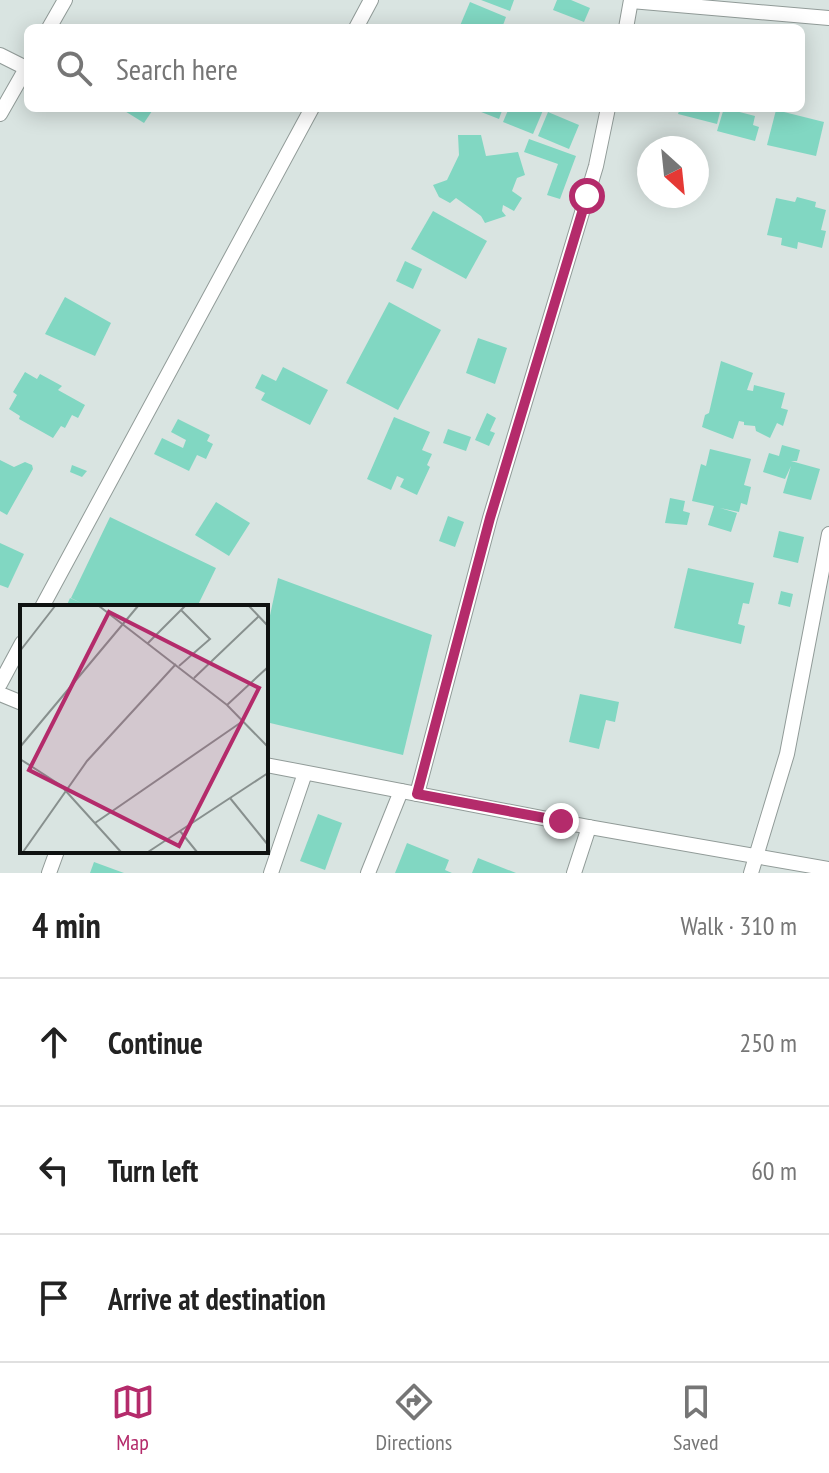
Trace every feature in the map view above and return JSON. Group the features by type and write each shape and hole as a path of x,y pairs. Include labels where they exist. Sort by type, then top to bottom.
{"street":[{"path":"51,24 65,0"},
{"path":"358,24 371,0"},
{"path":"627,24 631,0 829,18"},
{"path":"0,55 24,65"},
{"path":"0,114 24,71"},
{"path":"43,605 310,112"},
{"path":"417,794 490,518 596,166 607,112"},
{"path":"751,873 787,754 829,534"},
{"path":"0,684 20,647"},
{"path":"0,694 20,702"},
{"path":"268,765 829,869"},
{"path":"271,873 305,773"},
{"path":"368,873 401,791"},
{"path":"574,873 589,827"},
{"path":"49,873 56,853"}],"building":[{"path":"481,0 514,0 510,11"},
{"path":"557,0 571,0 590,8 584,22 553,10"},
{"path":"470,2 506,17 503,24 461,24"},
{"path":"126,112 151,112 144,123"},
{"path":"481,112 502,112 499,119"},
{"path":"507,112 542,112 533,134 503,122"},
{"path":"548,112 579,125 569,149 538,136"},
{"path":"679,112 720,112 717,124"},
{"path":"723,112 755,116 753,125 759,127 755,141 717,131"},
{"path":"775,112 824,122 816,156 767,145"},
{"path":"458,135 481,135 486,156 518,152 525,175 517,178 512,191 522,198 514,211 503,205 502,211 506,216 485,223 481,216 456,198 450,203 439,197 433,185 447,180 459,155"},
{"path":"529,139 576,156 560,199 547,195 558,164 524,152"},
{"path":"797,197 816,202 815,207 826,210 821,230 826,231 822,248 798,242 797,249 781,245 782,238 767,235 776,198 795,202"},
{"path":"433,211 487,241 466,279 411,249"},
{"path":"405,261 422,269 413,289 396,281"},
{"path":"65,297 111,323 95,356 45,334"},
{"path":"389,302 441,330 398,410 346,383"},
{"path":"478,338 507,348 495,384 466,373"},
{"path":"721,361 753,373 747,390 753,391 754,385 785,393 781,408 788,410 783,426 777,423 770,438 756,431 755,426 739,421 733,439 702,427 705,415 709,413"},
{"path":"283,367 328,390 310,425 261,400 265,393 255,388 262,374 276,381"},
{"path":"25,372 37,379 40,374 62,386 58,390 85,405 78,418 72,415 65,428 61,426 53,438 19,419 20,416 9,409 17,395 13,392"},
{"path":"487,413 496,418 490,431 495,433 489,446 475,440"},
{"path":"394,417 430,432 422,450 432,454 427,465 430,467 417,495 400,487 404,479 397,476 391,490 367,479"},
{"path":"178,419 210,435 207,441 213,444 206,459 197,455 189,471 154,454 162,438 183,448 186,440 171,432"},
{"path":"448,429 471,437 466,451 443,443"},
{"path":"782,445 800,450 797,461 791,461 820,469 811,500 783,493 791,466 785,479 763,472 769,453 779,456"},
{"path":"710,449 751,459 744,485 751,487 747,505 741,503 739,512 720,508 737,513 731,532 708,525 714,506 692,501 701,464 706,466"},
{"path":"0,460 14,467 25,462 33,469 7,515 0,511"},
{"path":"72,465 87,471 82,477 70,472"},
{"path":"670,498 685,501 683,511 690,513 687,525 665,523"},
{"path":"216,502 250,523 229,556 195,535"},
{"path":"448,516 464,522 455,547 439,541"},
{"path":"110,517 216,568 198,605 67,605 70,598 81,603 71,598"},
{"path":"779,531 804,537 798,563 773,557"},
{"path":"0,543 24,554 8,588 0,585"},
{"path":"688,568 754,583 749,604 743,603 738,624 745,626 741,644 674,628"},
{"path":"278,578 432,635 403,755 268,722 268,625"},
{"path":"781,591 793,594 790,607 778,604"},
{"path":"580,694 619,702 615,722 606,720 599,749 569,742"},
{"path":"318,814 342,823 325,870 300,861"},
{"path":"407,843 449,860 445,870 452,873 395,873"},
{"path":"478,858 516,873 472,873"},
{"path":"94,862 124,873 90,873"}],"route":[{"path":"561,821 417,794 490,518 587,196"}]}
